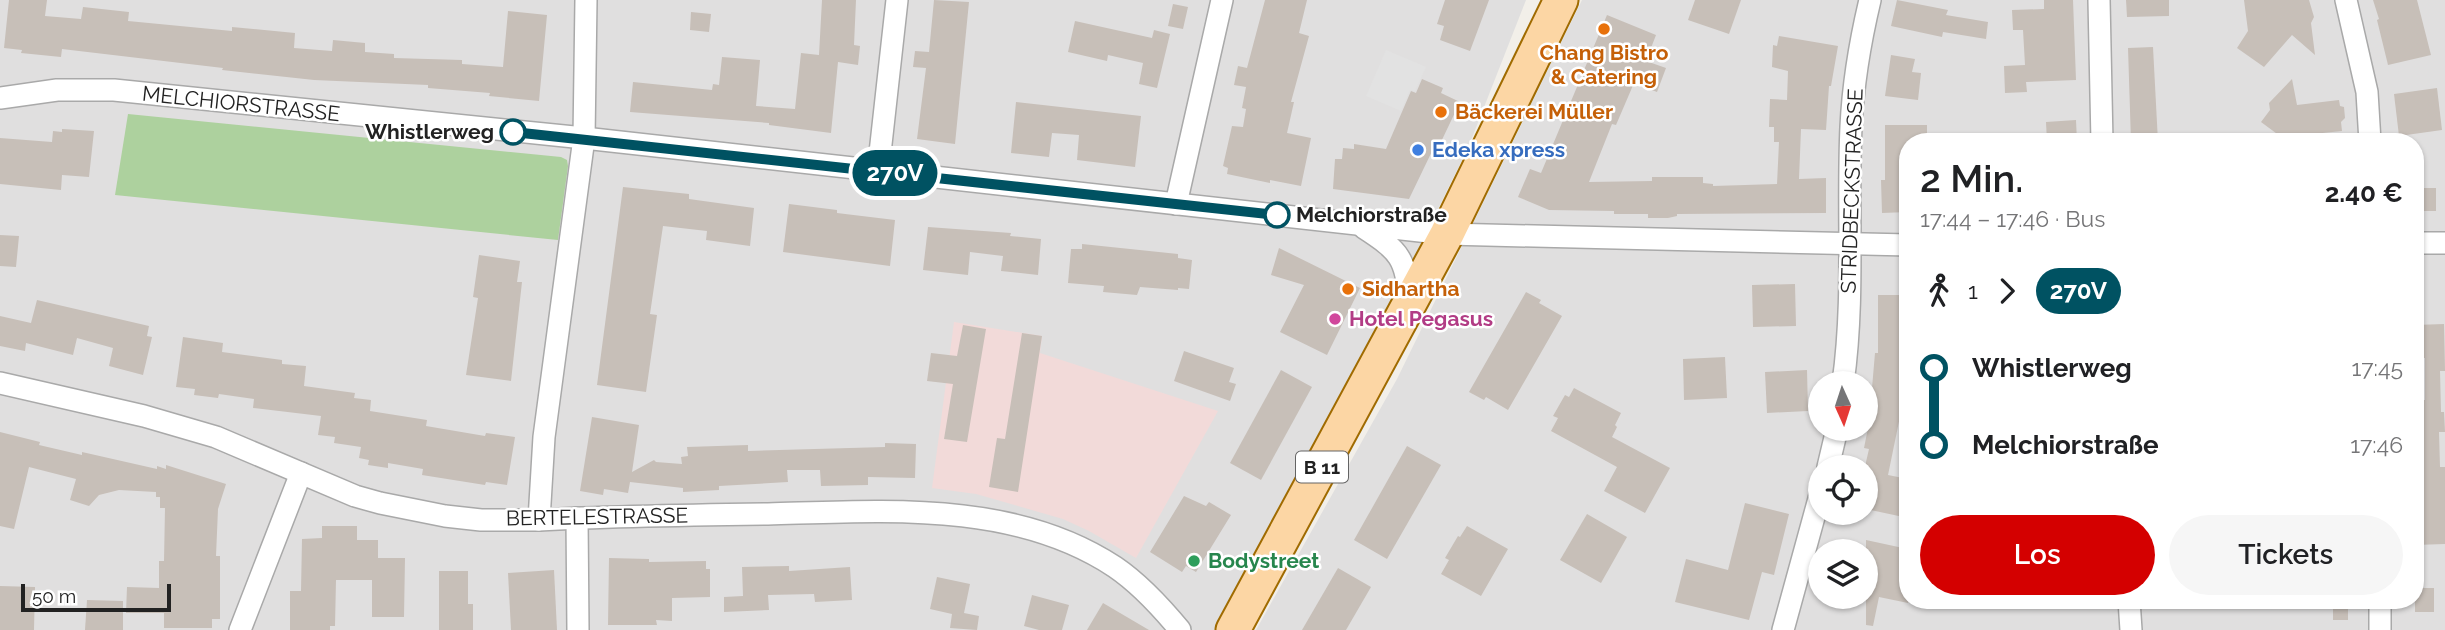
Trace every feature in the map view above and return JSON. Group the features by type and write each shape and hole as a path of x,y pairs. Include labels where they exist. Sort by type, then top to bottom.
{"main road":[{"name":"B 11","path":"1233,630 1447,234 1561,0"}],"street":[{"path":"539,520 544,437 584,138 586,0"},
{"path":"878,171 897,0"},
{"path":"1177,204 1222,0"},
{"name":"STRIDBECKSTRASSE","path":"1844,371 1848,342 1851,127 1860,42 1870,0"},
{"path":"2099,0 2102,133"},
{"path":"2346,0 2367,92 2369,133"},
{"name":"MELCHIORSTRASSE","path":"0,98 57,90 114,90 584,138 1447,234 1899,245"},
{"name":"MELCHIORSTRASSE","path":"1359,225 1394,248 1403,261 1410,304"},
{"path":"2424,243 2445,243"},
{"name":"BERTELESTRASSE","path":"0,383 144,416 216,437 355,496 410,510 481,520 914,512 993,520 1056,538 1089,552 1116,568 1141,588 1180,630"},
{"path":"240,630 302,473"},
{"path":"577,518 578,630"},
{"path":"1783,630 1812,525"},
{"path":"2130,609 2131,630"},
{"path":"2380,609 2380,630"}],"shaded area":[{"path":"0,0 1526,0 1468,148 1344,400 1217,630 0,630"},
{"path":"1582,0 2445,0 2445,630 1256,630 1397,379"},
{"path":"1386,50 1426,67 1415,91 1410,90 1401,111 1366,96"},
{"path":"954,322 1042,336 1040,353 1218,411 1136,558 1063,519 976,494 932,488"}],"green space":[{"path":"128,114 561,157 567,160 568,166 558,240 115,195"}],"building":[{"path":"9,0 47,0 45,16 81,19 83,7 129,12 128,21 232,31 232,27 295,33 294,48 332,51 333,40 365,43 365,52 394,54 394,58 462,60 462,64 503,67 508,11 547,15 539,101 489,96 490,93 428,88 428,85 314,80 62,49 61,57 21,53 22,50 4,48"},
{"path":"822,0 856,0 854,45 860,46 858,65 838,62 831,133 769,123 630,112 633,82 712,90 713,84 719,85 722,57 760,60 756,106 795,109 801,53 819,55"},
{"path":"934,0 969,2 955,144 917,139 926,68 913,67 915,51 929,52"},
{"path":"1265,0 1307,0 1299,33 1309,36 1291,102 1294,102 1287,133 1311,138 1301,186 1227,174 1228,168 1223,166 1232,126 1243,127 1246,109 1242,108 1246,87 1234,85 1238,66 1247,68"},
{"path":"1445,0 1489,0 1470,51 1440,40 1444,26 1437,24"},
{"path":"1695,0 1741,0 1729,34 1688,20"},
{"path":"1897,0 1948,10 1946,15 1988,22 1986,39 1943,32 1942,37 1891,26"},
{"path":"2044,0 2073,0 2076,80 2026,82 2027,92 2005,93 2004,66 2025,65 2023,30 2013,30 2012,10 2044,9"},
{"path":"2126,0 2169,0 2169,16 2127,17"},
{"path":"2244,0 2309,0 2314,17 2311,23 2315,55 2292,35 2264,67 2237,48 2248,31"},
{"path":"2373,0 2417,0 2431,55 2388,65"},
{"path":"1173,4 1188,7 1183,29 1168,26"},
{"path":"691,12 711,14 709,32 690,30"},
{"path":"1607,15 1656,35 1646,61 1666,68 1657,92 1634,83 1616,125 1612,124 1589,182 1652,181 1652,177 1703,177 1703,183 1713,186 1777,184 1779,142 1774,142 1774,127 1769,127 1770,99 1787,100 1788,71 1772,67 1773,45 1777,46 1779,36 1838,46 1829,86 1826,130 1801,129 1799,179 1826,178 1826,213 1677,214 1668,218 1648,218 1648,214 1614,214 1614,211 1549,210 1518,197 1530,169 1541,173"},
{"path":"1075,21 1152,38 1154,30 1170,34 1157,88 1139,84 1143,63 1108,55 1107,61 1068,52"},
{"path":"2153,47 2158,133 2131,133 2128,48"},
{"path":"1891,55 1915,59 1912,72 1921,73 1918,100 1885,96"},
{"path":"1422,79 1443,88 1441,93 1460,102 1440,144 1436,143 1409,199 1333,189 1335,159 1342,159 1343,148 1354,149 1354,144 1386,149 1411,91 1416,93"},
{"path":"2292,79 2297,105 2339,100 2340,106 2344,107 2342,131 2276,133 2261,122 2270,110 2269,103"},
{"path":"2437,88 2442,130 2399,133 2394,94"},
{"path":"1016,102 1141,116 1135,167 1077,160 1079,135 1052,133 1049,157 1011,153"},
{"path":"2076,120 2077,133 2047,133 2046,122"},
{"path":"1885,125 1927,125 1927,133 1899,133 1899,212 1882,213 1881,180 1885,180"},
{"path":"62,129 94,131 89,177 62,175 61,190 0,184 0,138 52,142 53,131 62,132"},
{"path":"623,187 689,194 689,199 754,208 750,246 706,240 707,231 663,226 650,314 657,315 646,392 597,385"},
{"path":"2424,188 2436,188 2436,211 2424,211"},
{"path":"789,204 895,220 890,266 783,252"},
{"path":"928,227 1011,233 1010,236 1041,239 1038,275 1001,271 1003,256 970,252 968,275 923,270"},
{"path":"0,235 19,236 16,267 0,266"},
{"path":"1082,244 1178,254 1178,258 1192,260 1189,289 1140,287 1137,295 1103,292 1104,286 1068,283 1071,249 1082,249"},
{"path":"1279,248 1360,288 1327,355 1280,332 1304,285 1271,275"},
{"path":"479,255 520,261 517,282 522,282 511,381 466,375 478,298 473,297"},
{"path":"1795,284 1796,326 1753,327 1752,285"},
{"path":"1526,292 1562,316 1508,410 1486,397 1484,400 1469,392"},
{"path":"1878,295 1899,295 1899,421 1888,475 1899,477 1899,516 1878,512 1878,455 1868,455 1869,449 1864,448 1865,441 1878,441 1878,371 1873,371 1875,353 1878,353"},
{"path":"37,300 149,326 147,336 152,337 143,375 109,366 113,348 77,338 73,355 26,343 25,351 0,346 0,316 31,323"},
{"path":"2444,324 2445,371 2440,371 2441,412 2444,412 2445,432 2439,432 2440,467 2445,467 2445,544 2424,545 2424,325"},
{"path":"963,325 986,329 967,442 944,439 953,384 927,381 931,353 957,356"},
{"path":"1022,333 1042,336 1018,492 989,487 997,438 1005,439"},
{"path":"183,337 223,343 222,352 306,366 304,386 355,393 354,398 371,400 370,411 427,420 426,426 485,436 486,433 515,437 507,485 486,482 485,485 422,475 423,469 388,463 388,468 368,465 369,460 359,458 361,447 334,443 335,437 318,435 321,416 253,408 254,399 219,394 218,398 194,395 195,389 176,387"},
{"path":"1184,351 1234,368 1229,382 1236,384 1230,401 1174,381"},
{"path":"1725,357 1727,398 1684,400 1683,359"},
{"path":"1281,370 1312,387 1261,480 1230,463"},
{"path":"1807,370 1808,411 1767,413 1765,372"},
{"path":"1574,388 1621,413 1612,437 1670,468 1645,513 1604,491 1617,467 1551,431 1558,418 1553,416 1565,395 1569,397"},
{"path":"592,417 639,425 632,472 654,460 682,464 681,457 688,456 687,447 748,445 748,451 885,447 885,443 916,444 915,478 868,477 868,485 821,486 820,470 787,470 788,482 719,486 719,490 683,492 683,488 630,482 628,493 604,489 603,495 580,491"},
{"path":"0,432 82,455 82,452 157,469 157,466 166,469 166,465 226,484 218,509 216,556 220,556 220,619 212,619 212,628 164,628 164,613 126,613 127,587 159,588 159,561 164,561 165,508 160,508 160,497 156,497 156,492 119,490 99,495 89,506 70,500 76,479 29,467 14,529 0,526"},
{"path":"1407,446 1441,465 1387,559 1354,540"},
{"path":"1184,496 1206,506 1209,502 1231,515 1196,572 1186,566 1182,572 1150,552"},
{"path":"1745,503 1789,514 1774,575 1762,572 1749,620 1675,602 1686,559 1728,570"},
{"path":"1587,514 1627,537 1601,583 1560,560"},
{"path":"322,526 357,526 357,540 378,540 378,558 405,558 404,617 372,617 372,580 336,580 335,626 330,626 330,630 290,630 290,591 301,591 302,539 322,538"},
{"path":"1467,526 1508,549 1481,596 1441,574 1449,560 1445,558"},
{"path":"1878,543 1899,547 1899,601 1879,597 1878,602"},
{"path":"609,558 649,559 649,562 706,561 706,569 710,569 710,597 672,598 672,621 656,620 657,625 608,625"},
{"path":"789,566 789,571 850,567 852,600 815,602 814,594 768,595 769,610 724,612 724,597 743,596 742,567"},
{"path":"1338,568 1371,587 1346,630 1302,630"},
{"path":"554,570 557,630 511,630 508,573"},
{"path":"439,571 468,571 468,604 473,604 473,630 439,630"},
{"path":"937,577 970,584 964,613 979,616 977,630 950,628 952,614 930,609"},
{"path":"0,586 35,587 34,630 0,630"},
{"path":"2424,588 2434,588 2434,612 2415,612 2415,609 2424,609"},
{"path":"1032,595 1069,605 1062,630 1039,630 1024,626"},
{"path":"87,600 123,601 123,630 85,630"},
{"path":"1103,603 1149,630 1087,630"},
{"path":"1866,609 1877,609 1873,626 1866,625"},
{"path":"2333,609 2348,609 2348,620 2333,620"}],"bus line":[{"name":"270V","path":"513,132 1277,215"}],"place":[{"name":"Chang Bistro & Catering","path":"1604,29"},
{"name":"Bäckerei Müller","path":"1441,112"},
{"name":"Whistlerweg","path":"513,132"},
{"name":"Edeka xpress","path":"1418,150"},
{"name":"Melchiorstraße","path":"1277,215"},
{"name":"Sidhartha","path":"1348,289"},
{"name":"Hotel Pegasus","path":"1335,319"},
{"name":"Bodystreet","path":"1194,561"}]}
